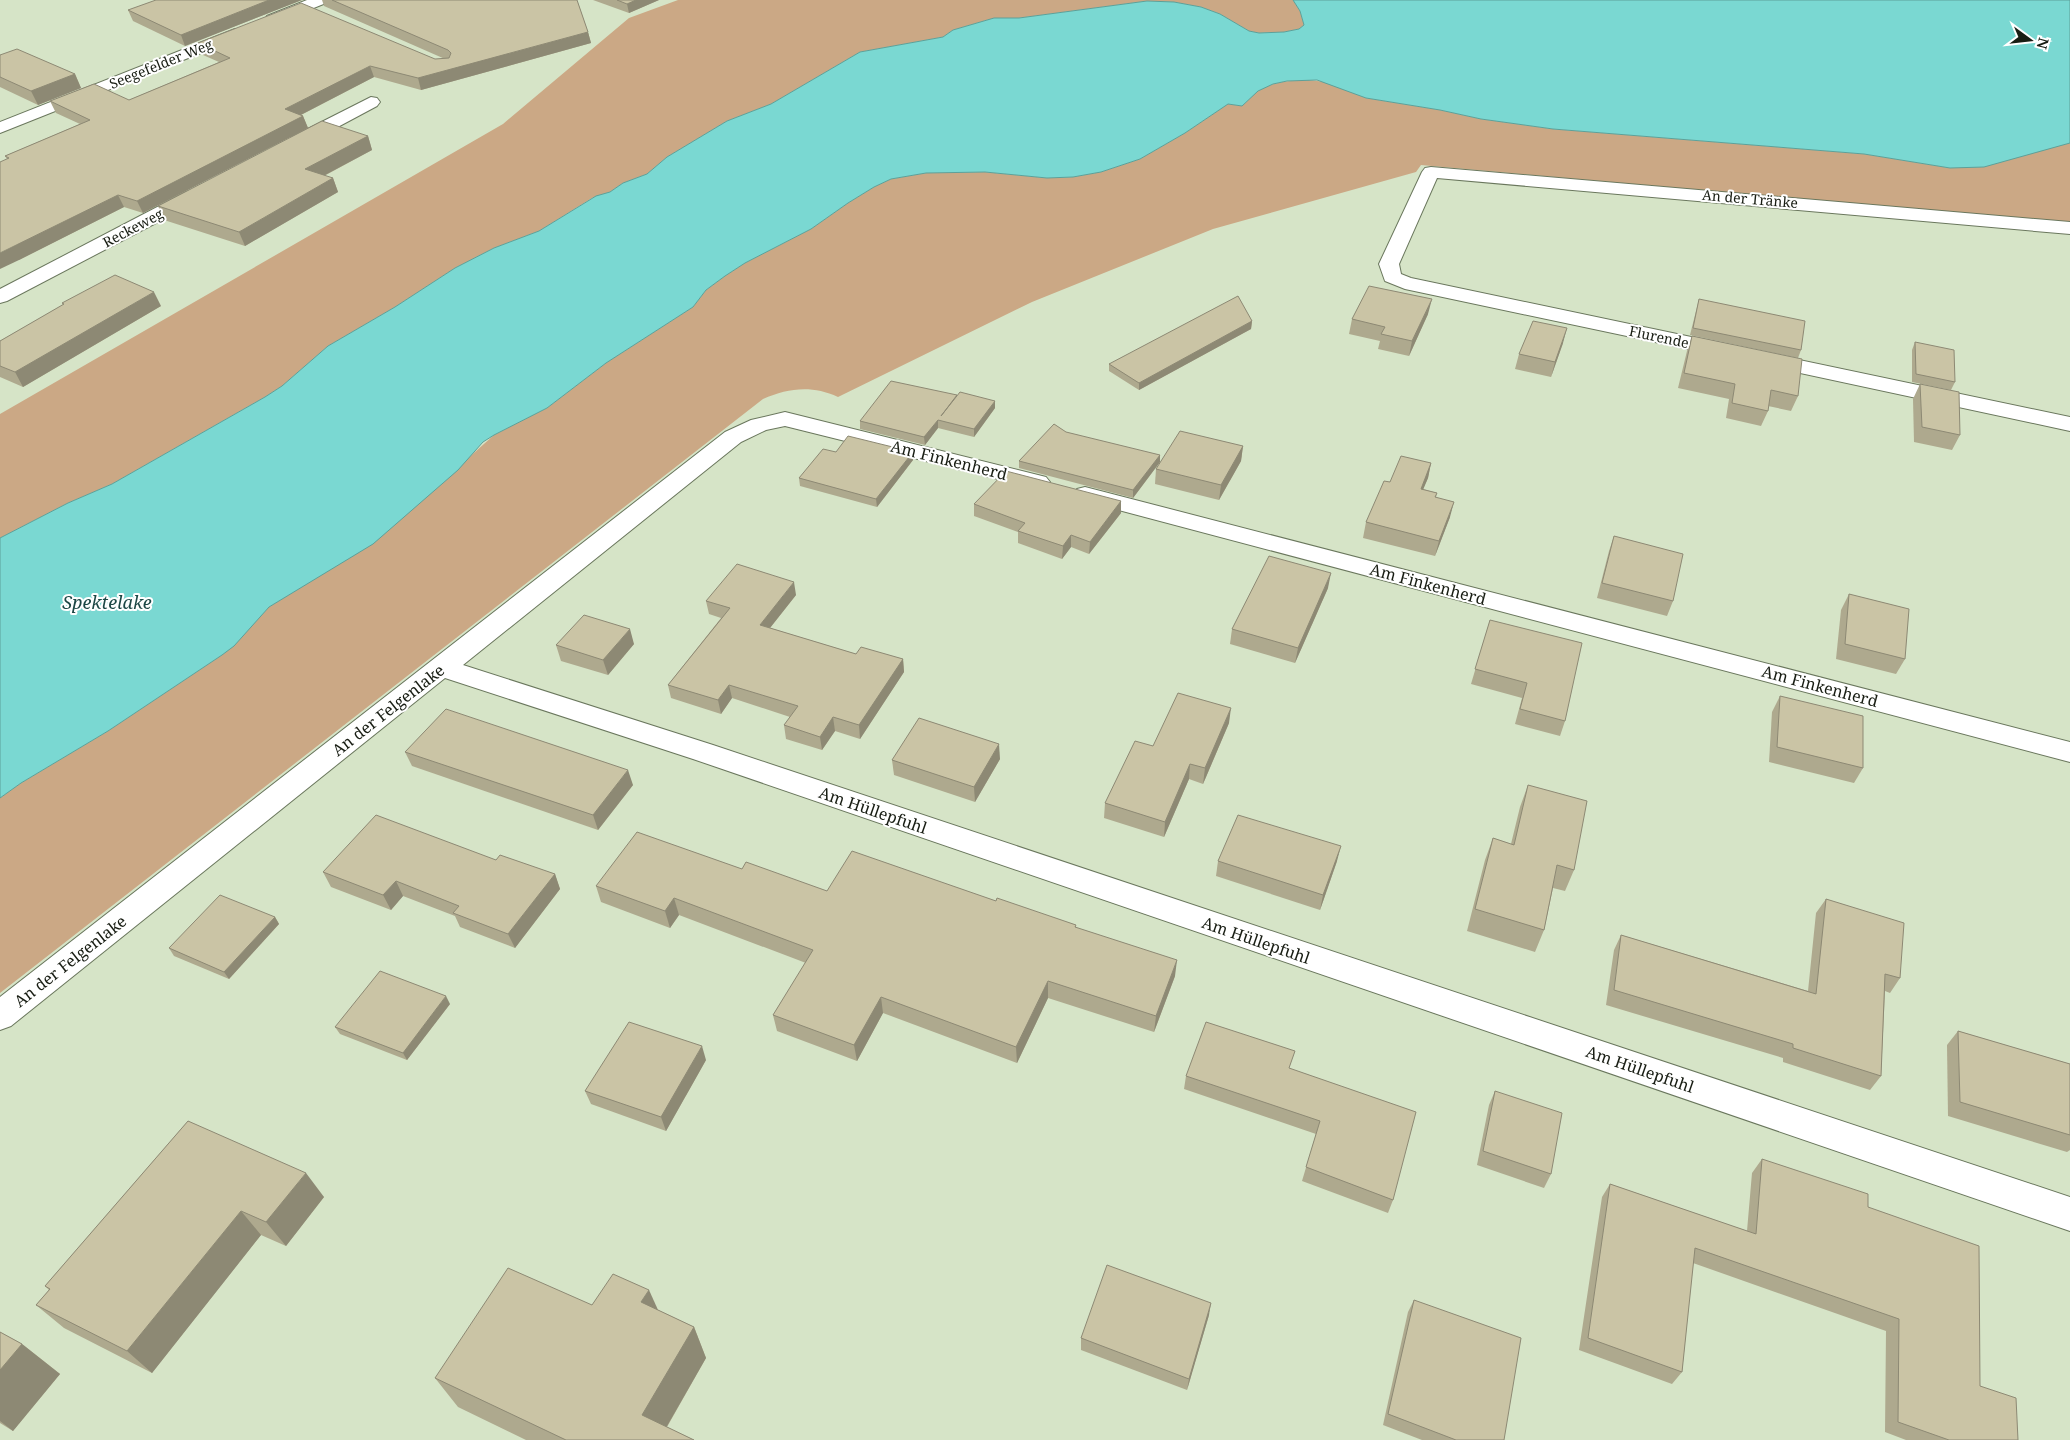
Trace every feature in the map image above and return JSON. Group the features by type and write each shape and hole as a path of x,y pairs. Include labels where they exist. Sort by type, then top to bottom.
{"street":[{"name":"Seegefelder Weg","path":"0,128 321,0"},
{"path":"305,6 329,16"},
{"path":"283,149 371,102"},
{"name":"An der Tränke","path":"1431,172 2070,228"},
{"name":"Flurende","path":"1431,172 1389,264 1392,277 1405,283 2070,424"},
{"name":"Reckeweg","path":"0,298 212,186"},
{"name":"An der Felgenlake","path":"0,1016 733,437 759,425 785,419"},
{"name":"Am Finkenherd","path":"785,419 1011,475 2070,752"},
{"name":"Am Hüllepfuhl","path":"442,667 488,684 703,752 2070,1214"}],"shaded area":[{"path":"678,0 1293,0 1300,11 1304,25 1299,29 1284,32 1259,33 1249,31 1220,14 1201,7 1174,2 1147,1 1019,18 994,18 953,30 943,37 860,52 771,104 727,121 667,157 647,174 623,183 610,192 592,198 539,231 494,248 455,268 395,307 328,346 282,386 265,397 112,484 68,503 0,538 0,414 503,124 629,18"},
{"path":"1308,80 1326,82 1366,98 1481,119 1553,129 1864,154 1950,168 2070,143 2070,223 1421,165 1416,172 1213,229 1032,302 838,397 819,391 800,389 782,392 763,399 0,993 0,798 21,783 108,731 222,655 234,645 269,607 373,543 494,435 547,408 606,363 693,307 706,290 745,263 811,229 848,203 891,179 926,173 985,172 1047,178 1073,177 1101,172 1140,159 1185,133 1228,104 1242,106 1263,88 1281,82"}],"water":[{"name":"Spektelake","path":"1293,0 2070,0 2070,143 1984,167 1950,168 1864,154 1553,129 1481,119 1366,98 1317,80 1287,81 1273,84 1258,91 1242,106 1228,104 1185,133 1140,159 1101,172 1073,177 1047,178 985,172 926,173 891,179 848,203 811,229 745,263 706,290 693,307 606,363 547,408 483,442 458,470 373,544 269,607 234,646 222,655 108,731 21,783 0,798 0,538 68,503 112,484 265,397 282,386 328,346 395,307 455,268 494,248 539,231 596,196 610,192 623,183 647,174 667,157 727,121 771,104 860,52 943,37 953,30 994,18 1019,18 1147,1 1174,2 1201,7 1220,14 1249,31 1259,33 1284,32 1299,29 1304,25 1300,11"}],"building":[{"path":"156,0 269,0 181,35 128,10"},
{"path":"332,0 577,0 588,32 418,78 370,66 285,109 303,116 137,201 118,195 0,253 0,162 9,158 5,156 90,120 50,101 94,84 129,100 230,58 198,43 301,3 435,59 449,58 451,53 448,50"},
{"path":"617,0 636,0 627,4"},
{"path":"17,49 75,74 31,91 0,77 0,55"},
{"path":"322,121 368,136 305,169 333,178 239,232 158,206"},
{"path":"115,275 154,292 15,372 0,366 0,341 64,304 62,303"},
{"path":"1369,286 1432,299 1412,341 1381,334 1385,327 1352,319"},
{"path":"1238,296 1252,321 1139,383 1109,364"},
{"path":"1699,299 1805,321 1801,350 1693,328"},
{"path":"1533,321 1567,328 1555,362 1519,354"},
{"path":"1692,336 1802,359 1798,396 1771,390 1768,411 1732,403 1735,384 1684,373"},
{"path":"1915,342 1954,350 1955,382 1916,374"},
{"path":"891,381 957,395 941,416 960,392 995,401 974,429 938,420 924,437 860,421"},
{"path":"1920,384 1959,392 1960,435 1922,427"},
{"path":"1054,424 1066,432 1160,455 1133,490 1019,461"},
{"path":"1180,431 1243,446 1221,485 1156,469"},
{"path":"848,436 913,452 876,499 799,478 823,449 836,452"},
{"path":"1401,456 1431,463 1421,489 1437,493 1435,497 1454,502 1439,541 1366,522 1384,481 1390,482"},
{"path":"1006,471 1121,501 1090,542 1071,535 1063,546 1018,531 1025,523 974,504"},
{"path":"1614,536 1683,554 1673,601 1602,583"},
{"path":"1269,556 1331,573 1298,648 1232,629"},
{"path":"737,564 794,582 760,625 856,654 861,647 903,659 859,725 833,717 820,737 784,725 798,706 729,685 718,700 668,685 730,608 706,601"},
{"path":"1849,594 1909,609 1905,659 1845,644"},
{"path":"584,615 630,629 603,660 556,645"},
{"path":"1490,620 1582,643 1565,721 1520,709 1527,683 1475,669"},
{"path":"1178,693 1231,708 1205,768 1190,764 1165,822 1105,803 1135,741 1153,746"},
{"path":"1780,696 1863,716 1863,768 1777,747"},
{"path":"446,709 628,770 593,815 405,752"},
{"path":"919,718 999,744 974,787 892,760"},
{"path":"1528,785 1587,801 1574,870 1557,865 1544,930 1475,909 1493,838 1514,845"},
{"path":"376,815 496,860 500,855 555,874 508,934 453,913 459,906 396,881 383,895 323,872"},
{"path":"1238,815 1341,846 1323,895 1218,861"},
{"path":"637,832 742,869 746,862 827,891 852,851 996,901 997,898 1076,925 1075,927 1177,960 1156,1016 1048,981 1016,1047 881,997 854,1045 773,1015 813,950 674,898 665,911 596,886"},
{"path":"220,895 275,917 224,972 169,948"},
{"path":"1826,899 1904,923 1900,978 1885,974 1881,1076 1793,1048 1793,1044 1614,990 1621,935 1816,994"},
{"path":"380,971 446,996 403,1053 335,1027"},
{"path":"629,1022 702,1046 661,1117 585,1091"},
{"path":"1206,1022 1295,1051 1289,1068 1416,1112 1393,1200 1306,1167 1320,1121 1186,1076"},
{"path":"1958,1031 2070,1064 2070,1135 1960,1102"},
{"path":"1495,1091 1562,1113 1551,1174 1483,1151"},
{"path":"188,1121 306,1173 266,1222 241,1211 127,1351 36,1305 50,1289 45,1286"},
{"path":"1762,1159 1868,1194 1868,1207 1979,1246 1980,1386 2016,1398 2018,1440 1949,1440 1898,1422 1899,1319 1695,1248 1682,1372 1588,1338 1610,1184 1756,1234"},
{"path":"1107,1265 1211,1303 1189,1379 1081,1338"},
{"path":"508,1268 592,1305 613,1274 649,1290 641,1302 694,1327 642,1415 694,1440 566,1440 435,1378"},
{"path":"1414,1300 1521,1338 1504,1440 1456,1440 1388,1414"},
{"path":"0,1332 22,1344 0,1370"}]}
